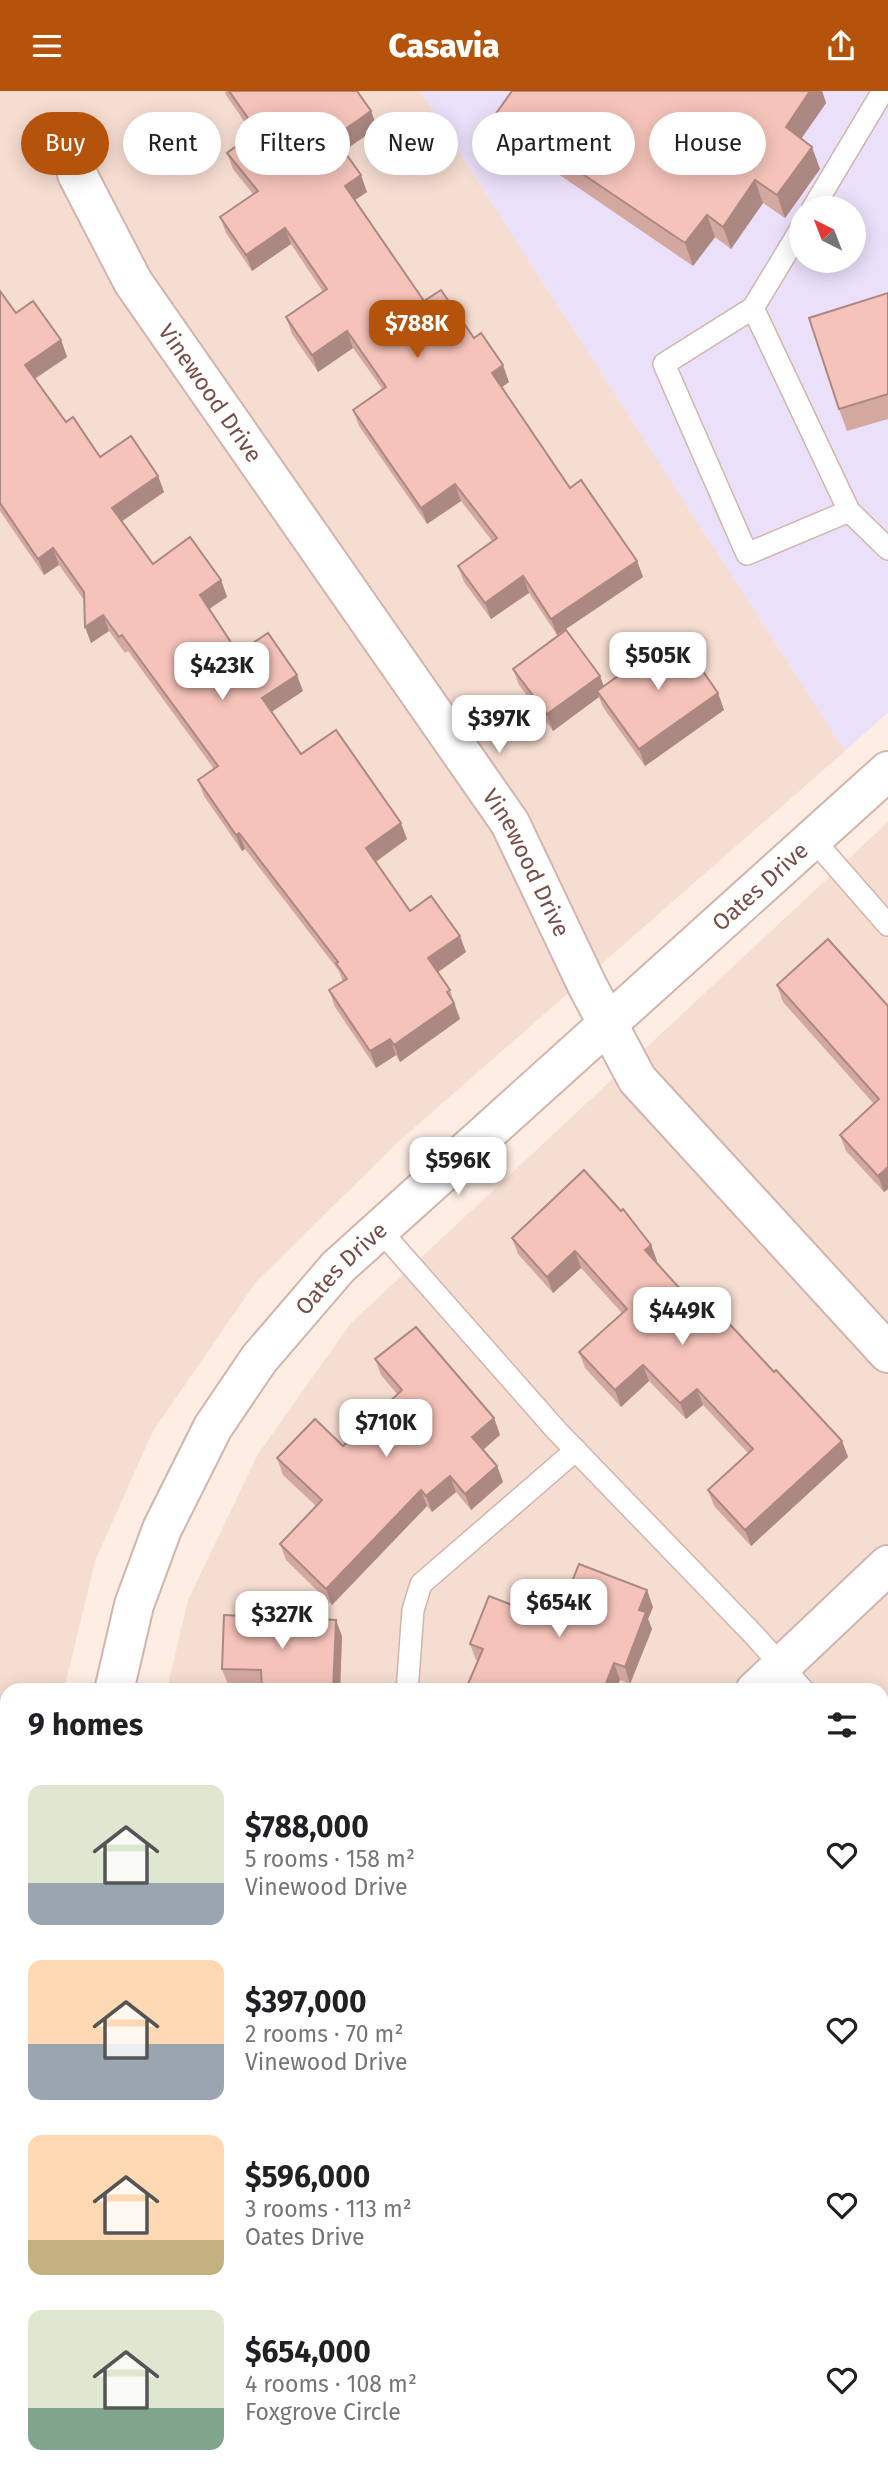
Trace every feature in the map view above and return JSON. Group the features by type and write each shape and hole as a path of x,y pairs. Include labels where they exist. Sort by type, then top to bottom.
{"street":[{"name":"Vinewood Drive","path":"78,175 133,282 510,823 606,1024 637,1079 888,1353"},
{"name":"Oates Drive","path":"116,1683 134,1605 162,1529 213,1427 259,1359 338,1267 888,771"},
{"path":"780,1682 888,1565"}],"lane":[{"path":"820,196 883,91"},
{"path":"789,248 753,308 664,364 747,554 849,511"},
{"path":"753,308 849,511 888,549"},
{"path":"812,838 888,925"},
{"path":"379,1229 576,1450 754,1635 780,1682"},
{"path":"408,1683 413,1610 421,1584 576,1450"}],"shaded area":[{"path":"0,91 420,91 434,112 364,112 364,175 458,175 458,150 845,751 397,1143 256,1282 153,1431 95,1561 66,1683 0,1683"},
{"path":"420,91 888,91 888,712 845,751 474,175 635,175 635,112 472,112 472,172 458,150 458,112 434,112"},
{"path":"888,822 888,1683 169,1683 188,1600 258,1454 351,1323"}],"building":[{"path":"229,91 357,91 371,111 364,112 364,116 350,126 350,112 244,112"},
{"path":"512,91 810,91 786,127 812,147 777,195 755,180 723,227 707,215 685,243 584,175 635,175 635,112 497,112"},
{"path":"235,147 235,163 227,153"},
{"path":"350,160 361,175 345,186 424,301 441,290 474,338 481,333 503,365 492,373 570,488 581,480 637,561 551,619 523,576 485,603 458,566 497,538 455,484 421,508 353,410 386,387 347,331 312,355 286,317 327,289 285,228 246,255 220,217 258,191 245,175 350,175"},
{"path":"0,291 16,313 33,301 61,340 25,365 66,422 73,417 100,457 131,436 158,476 112,508 153,564 190,537 221,580 200,595 238,653 268,633 297,675 262,698 301,754 336,730 401,823 366,848 410,911 431,896 460,936 428,958 450,990 447,992 454,1003 394,1045 390,1039 370,1051 329,990 347,979 336,963 338,962 239,833 236,835 198,780 218,766 122,635 119,637 103,615 85,627 84,592 53,548 38,559 0,503"},
{"path":"888,293 888,394 839,409 809,318"},
{"path":"566,630 600,676 547,714 513,669"},
{"path":"677,634 718,693 639,749 597,691"},
{"path":"828,939 888,1006 888,1167 878,1176 840,1135 879,1099 777,985"},
{"path":"584,1170 621,1211 623,1209 651,1245 645,1250 691,1301 700,1292 842,1441 745,1530 708,1490 753,1449 697,1389 680,1403 643,1365 615,1390 579,1352 627,1309 575,1251 547,1277 512,1238"},
{"path":"416,1327 494,1418 472,1437 497,1466 465,1494 450,1476 426,1496 421,1490 326,1589 280,1544 322,1500 277,1458 315,1419 343,1446 402,1390 375,1359"},
{"path":"579,1564 647,1590 639,1610 646,1612 625,1667 614,1663 606,1683 468,1683 483,1649 470,1644 489,1596 556,1622"},
{"path":"224,1615 336,1620 333,1683 262,1683 261,1670 222,1669"}]}
